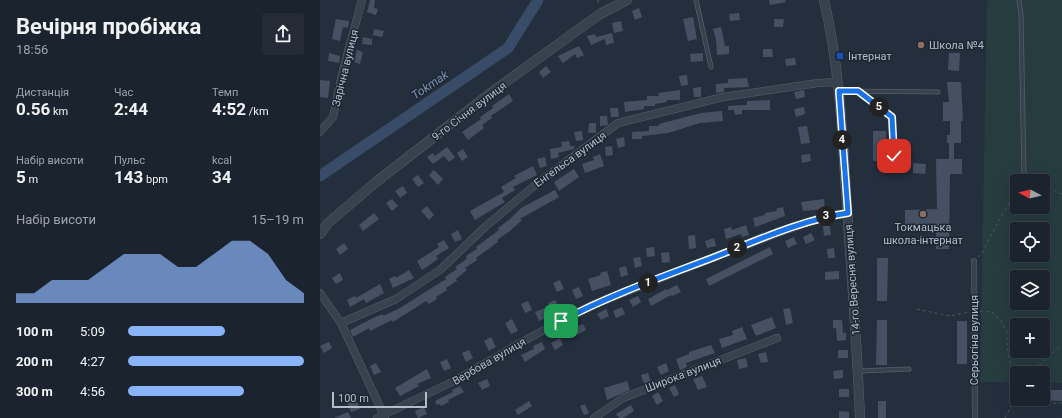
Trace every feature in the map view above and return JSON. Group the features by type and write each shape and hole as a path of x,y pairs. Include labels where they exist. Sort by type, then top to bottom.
{"street":[{"name":"Зарічна вулиця","path":"320,132 333,117 342,74 362,0"},
{"name":"9-го Січня вулиця","path":"320,234 328,223 376,182 492,92 600,14 627,0"},
{"name":"14-го Вересня вулиця","path":"824,0 834,40 839,86 860,418"},
{"name":"Енгельса вулиця","path":"341,323 396,299 440,270 486,226 534,186 618,123 723,97 818,83 839,86"},
{"name":"Вербова вулиця","path":"382,417 456,380 592,304 825,216 848,213"},
{"name":"Серьогіна вулиця","path":"974,261 975,418"},
{"path":"320,293 341,323 382,417"},
{"name":"Широка вулиця","path":"594,418 623,398 777,338"}],"lane":[{"path":"696,0 711,67"},
{"path":"1019,0 1021,15 1024,174"},
{"path":"839,86 858,91 938,92"},
{"path":"858,91 892,117 894,156"},
{"path":"858,371 909,369"}],"path":[{"path":"1050,188 1062,194"},
{"path":"974,261 982,254 996,223 1005,212 1010,202"},
{"path":"917,309 950,316 959,316 974,311 992,312 1001,321 1007,332 1007,346 1011,366"},
{"path":"1038,366 1062,346"},
{"path":"1050,404 1062,403"},
{"path":"1005,418 1011,406"}],"green space":[{"path":"987,0 1062,0 1062,383 1050,383 1050,366 1010,366 1010,382 980,382"}],"building":[{"path":"370,0 375,0 374,8 378,9 376,15 367,12"},
{"path":"769,0 785,0 786,2 770,5"},
{"path":"639,8 642,17 635,20 632,11"},
{"path":"739,13 740,20 730,21 729,14"},
{"path":"693,17 697,39 688,41 683,19"},
{"path":"336,19 349,21 348,28 343,27 340,41 332,39"},
{"path":"774,19 784,19 783,27 774,27"},
{"path":"621,21 623,31 614,33 612,23"},
{"path":"721,27 725,46 729,46 729,54 717,55 716,40 713,29"},
{"path":"374,29 384,31 382,37 373,35"},
{"path":"612,33 614,43 606,45 605,39 591,45 587,36 595,34 596,37"},
{"path":"363,37 372,39 372,45 362,44"},
{"path":"579,46 584,55 577,58 575,54 563,63 558,56"},
{"path":"763,49 772,49 773,57 763,57"},
{"path":"357,50 363,52 360,64 354,62"},
{"path":"329,53 340,56 339,63 328,61"},
{"path":"703,53 703,61 691,62 690,54"},
{"path":"949,53 960,53 959,71 948,70"},
{"path":"795,58 796,65 786,66 785,59"},
{"path":"546,66 551,72 543,78 539,72"},
{"path":"687,75 688,85 681,86 679,76"},
{"path":"747,78 749,87 724,88 724,92 716,93 716,84 728,83 728,79"},
{"path":"320,80 330,81 328,98 320,97"},
{"path":"947,82 961,82 963,121 961,121 961,143 954,143 954,159 962,159 962,174 950,174 949,249 936,249 936,225 905,225 905,210 937,209 936,159 949,159 949,143 947,143 947,135 950,135 950,121 943,121 943,102 949,102"},
{"path":"701,87 701,97 694,97 693,88"},
{"path":"680,90 680,100 667,100 667,102 655,104 655,106 644,106 644,109 625,112 624,102 647,100 647,96 659,96 658,93"},
{"path":"804,90 805,97 796,99 794,92"},
{"path":"509,94 513,101 491,116 492,118 482,125 484,128 468,140 462,132 481,119 480,117 493,108 492,106"},
{"path":"770,100 770,110 742,110 742,114 735,115 734,110 728,110 728,106 747,105 747,101"},
{"path":"804,107 805,114 796,117 794,109"},
{"path":"610,108 618,108 619,117 611,117"},
{"path":"722,111 723,121 700,123 668,133 642,136 642,139 632,139 632,132 649,131 649,126 659,126 659,124 701,113"},
{"path":"600,116 607,116 608,125 600,126"},
{"path":"589,123 596,123 596,133 588,133"},
{"path":"807,126 810,143 801,144 798,127"},
{"path":"582,131 583,140 576,141 574,132"},
{"path":"873,131 886,131 886,162 873,161"},
{"path":"624,137 625,146 618,148 616,139"},
{"path":"569,141 570,146 574,146 574,149 558,153 559,157 551,159 550,149 562,147 561,142"},
{"path":"612,146 613,155 606,156 605,147"},
{"path":"447,147 455,157 449,162 444,156 433,164 427,157 433,153 435,156"},
{"path":"463,149 468,157 462,161 457,153"},
{"path":"600,154 604,166 585,173 582,164 594,160 593,157"},
{"path":"810,154 811,161 802,163 801,155"},
{"path":"545,157 547,166 540,168 537,159"},
{"path":"913,163 926,164 925,174 913,173"},
{"path":"533,166 537,175 513,187 515,190 502,198 505,202 475,220 470,211 504,192 501,187 516,178 514,176"},
{"path":"574,169 579,177 559,191 554,182"},
{"path":"434,170 443,179 438,185 429,175"},
{"path":"418,175 424,183 418,187 412,179"},
{"path":"403,186 407,193 400,198 395,191"},
{"path":"555,190 559,197 520,219 522,220 497,240 498,242 465,268 467,270 456,279 457,281 446,288 447,290 436,297 437,299 429,304 426,301 393,322 392,320 370,331 369,328 353,337 350,330 373,318 383,314 383,316 400,308 446,279 445,277 457,269 455,267 467,258 466,256 477,249 476,247 499,230 498,228 521,208"},
{"path":"392,199 398,206 392,211 386,203"},
{"path":"824,199 825,209 803,211 801,202"},
{"path":"427,206 434,215 429,220 421,211"},
{"path":"783,207 785,216 755,227 753,218 765,215 765,213 777,211 776,209"},
{"path":"374,213 379,219 363,231 359,225"},
{"path":"746,225 749,235 742,237 741,234 726,239 724,229 731,227 732,230"},
{"path":"823,226 830,226 831,235 824,236"},
{"path":"458,230 462,239 455,242 451,234"},
{"path":"811,233 815,240 806,244 803,237"},
{"path":"695,235 696,248 689,249 688,236"},
{"path":"794,237 797,244 788,248 785,241"},
{"path":"714,238 716,246 707,248 705,241"},
{"path":"444,240 449,248 436,256 438,259 422,270 417,261 439,247 437,244"},
{"path":"344,243 348,249 340,255 336,249"},
{"path":"654,247 655,256 647,257 646,248"},
{"path":"770,247 773,254 709,286 706,279"},
{"path":"834,248 835,258 828,258 827,249"},
{"path":"669,252 670,262 662,263 661,253"},
{"path":"640,257 642,266 635,268 633,258"},
{"path":"877,258 888,258 887,301 877,301"},
{"path":"626,266 628,275 621,277 619,268"},
{"path":"409,270 414,278 393,288 389,279 395,276 396,278"},
{"path":"607,271 611,285 592,291 588,279 601,275 600,273"},
{"path":"839,271 839,279 825,280 825,272"},
{"path":"340,273 343,280 336,284 332,278"},
{"path":"560,280 564,289 557,292 553,283"},
{"path":"380,284 384,293 366,303 364,299 350,307 347,300 355,296 356,298"},
{"path":"677,285 681,292 672,296 671,295 651,306 648,299"},
{"path":"579,287 583,296 576,299 572,290"},
{"path":"638,296 641,302 633,307 629,300"},
{"path":"555,300 559,308 545,315 546,318 539,321 535,312 550,306 548,303"},
{"path":"528,301 532,310 525,313 521,304"},
{"path":"622,307 625,314 616,318 613,311"},
{"path":"790,308 793,323 786,325 783,309"},
{"path":"606,309 609,316 601,320 597,314"},
{"path":"772,317 776,328 756,336 751,325"},
{"path":"512,319 518,331 511,334 505,323"},
{"path":"833,320 842,320 843,333 846,333 846,340 837,341 836,328 833,328"},
{"path":"877,320 887,320 887,365 876,365"},
{"path":"957,321 967,321 967,364 957,364"},
{"path":"583,324 586,330 577,335 574,328"},
{"path":"742,327 747,339 722,348 719,339 733,335 732,331"},
{"path":"491,337 496,347 489,351 484,341"},
{"path":"560,338 563,345 555,350 551,343"},
{"path":"329,342 332,348 324,353 320,346"},
{"path":"542,342 545,349 525,362 521,355 534,349 533,346"},
{"path":"711,345 715,353 686,363 687,367 680,370 676,359 689,354 689,352"},
{"path":"469,350 473,358 466,362 462,353"},
{"path":"838,350 848,350 848,358 838,358"},
{"path":"766,352 768,362 761,363 758,354"},
{"path":"746,358 748,367 739,369 737,360"},
{"path":"447,359 451,368 444,371 440,362"},
{"path":"376,363 381,372 374,375 370,366"},
{"path":"666,363 669,371 661,375 657,367"},
{"path":"427,369 431,378 417,384 419,386 400,396 395,388"},
{"path":"843,370 843,378 834,379 833,371"},
{"path":"648,373 651,382 644,384 641,375"},
{"path":"702,376 707,387 698,390 693,379"},
{"path":"487,379 490,386 482,390 478,383"},
{"path":"627,381 630,390 607,400 604,388"},
{"path":"675,385 679,394 674,397 669,388"},
{"path":"460,386 464,392 448,400 449,402 441,406 440,404 437,405 435,401 453,392 452,390"},
{"path":"839,389 849,389 849,397 839,397"},
{"path":"1050,390 1062,390 1062,401 1050,400"},
{"path":"658,392 663,401 657,405 652,396"},
{"path":"353,394 360,409 351,412 345,398"},
{"path":"529,401 532,406 518,415 515,410"},
{"path":"878,401 886,401 886,418 878,418"},
{"path":"585,404 589,413 584,415 580,406"},
{"path":"631,405 634,411 623,418 619,418 616,414"},
{"path":"424,407 427,414 418,418 415,411"},
{"path":"839,411 849,412 849,418 839,418"},
{"path":"348,412 351,418 334,418"}],"waterway":[{"name":"Tokmak","path":"320,176 508,48 538,0"}],"place":[{"name":"Школа №4","path":"921,45"},
{"name":"Інтернат","path":"840,56"},
{"name":"Токмацька школа-інтернат","path":"923,214"}],"route":[{"path":"561,321 592,304 754,242 825,216 848,213 839,91 858,91 892,117 894,156"}]}
